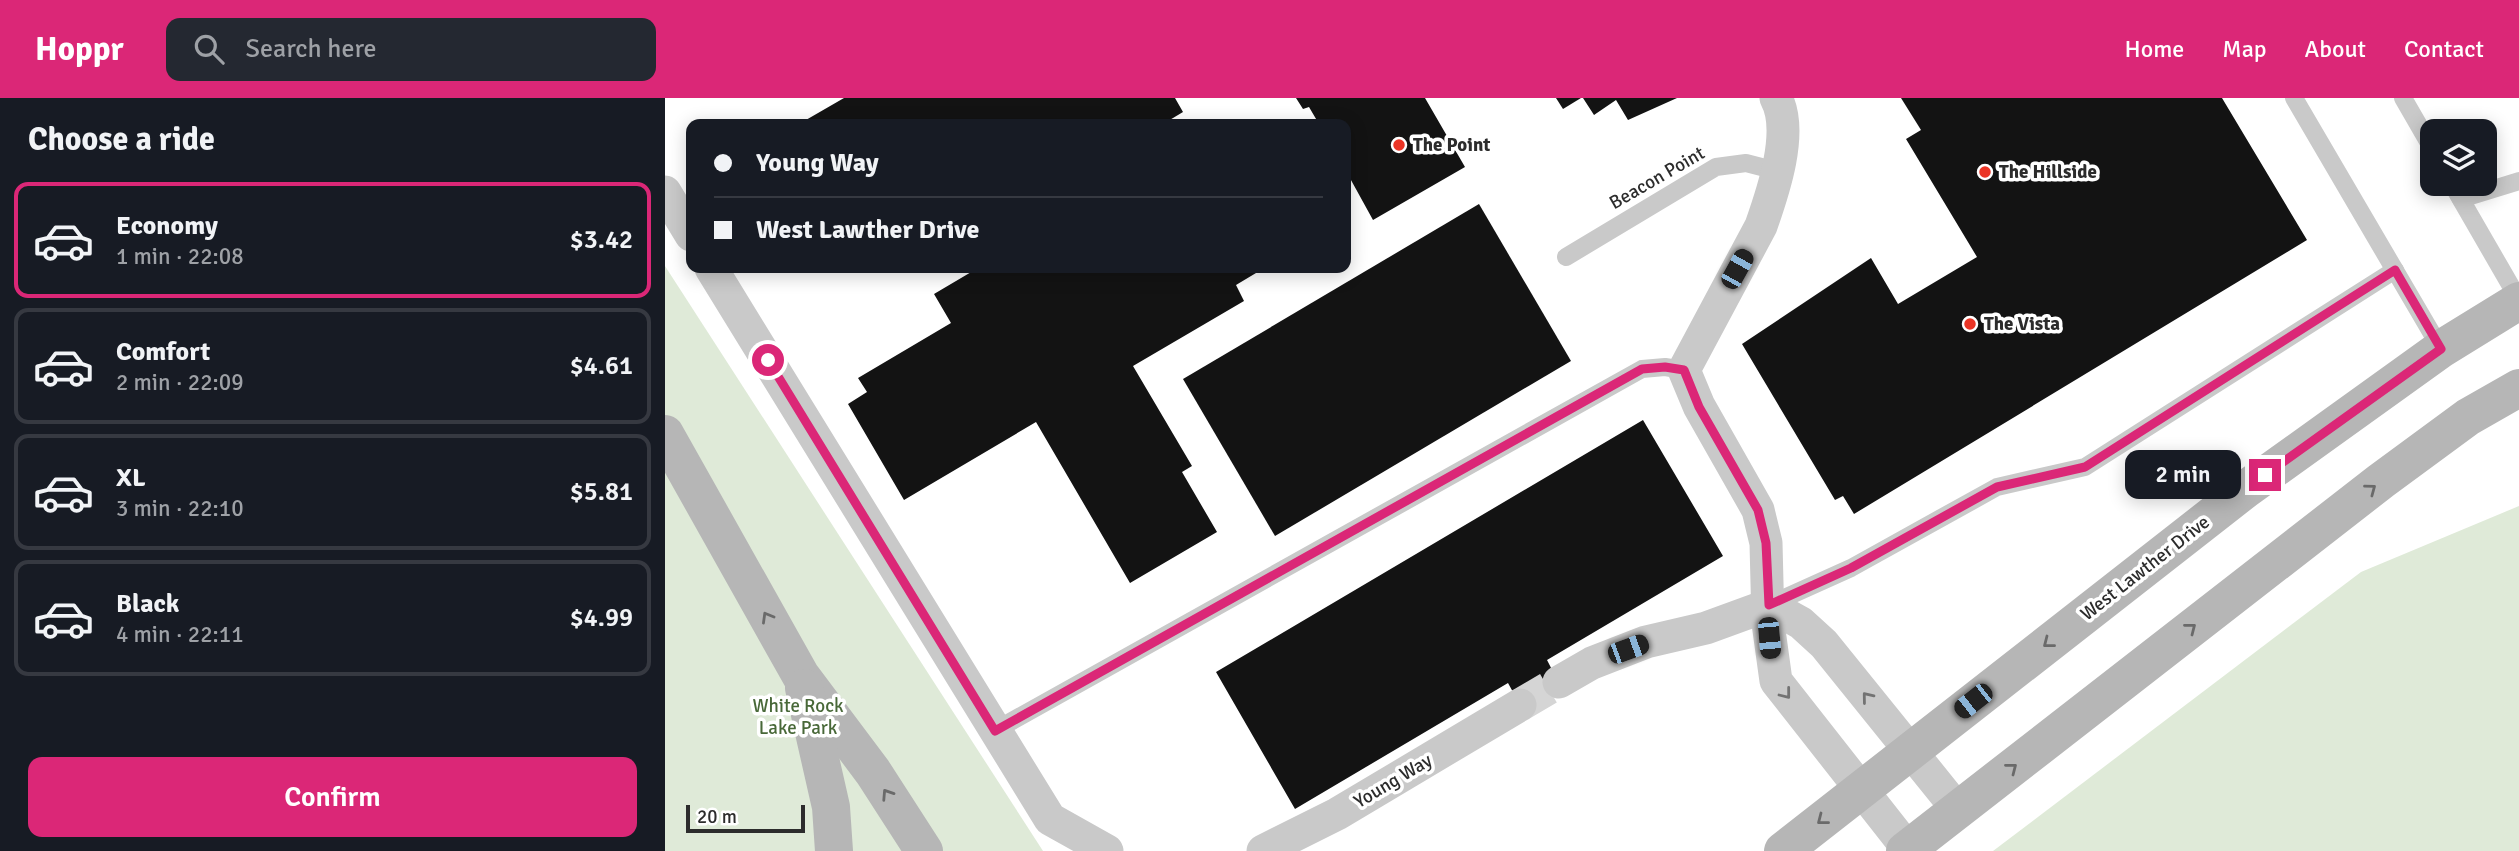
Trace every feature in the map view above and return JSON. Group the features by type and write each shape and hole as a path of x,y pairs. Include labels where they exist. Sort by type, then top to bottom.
{"street":[{"path":"1776,98 1783,120 1777,171 1761,226 1684,370 1699,407 1758,510 1766,543 1770,642 1776,681 1907,850 2381,481 2468,417 2519,388"},
{"path":"665,192 686,227"},
{"path":"714,273 1049,819 1107,851"},
{"name":"West Lawther Drive","path":"1783,851 2246,489 2441,349 2519,300"},
{"path":"665,435 801,676 873,772 924,851"},
{"path":"1559,682 1592,663 1646,642 1706,628 1769,605 1801,623 1824,644 1958,810"},
{"path":"801,676 831,807 834,851"},
{"name":"Young Way","path":"1263,851 1337,814 1520,705"}],"lane":[{"path":"2294,98 2441,349"},
{"path":"2403,98 2420,127"},
{"name":"Beacon Point","path":"1566,257 1716,167 1746,163 1777,171"},
{"path":"2497,184 2519,181"},
{"path":"2459,196 2519,300"},
{"path":"1769,605 1851,568 1997,487 2085,467 2395,270"},
{"path":"995,731 1642,369 1665,367 1684,370"}],"green space":[{"name":"White Rock Lake Park","path":"665,266 1043,851 665,851"},
{"path":"2519,506 2519,851 1993,851 2361,572"}],"building":[{"path":"844,98 1175,98 1183,112 1171,119 808,119"},
{"name":"The Point","path":"1296,98 1425,98 1465,167 1373,220 1351,180 1351,119 1316,119 1309,107 1303,109"},
{"path":"1556,98 1581,98 1563,109"},
{"path":"1583,98 1677,98 1628,120 1616,100 1594,115"},
{"name":"The Vista","path":"1901,98 2222,98 2307,240 1854,514 1843,496 1835,500 1742,344 1871,258 1898,304 1977,257 1906,139 1921,130"},
{"path":"1479,204 1571,361 1275,536 1183,379"},
{"path":"970,273 1256,273 1236,285 1244,301 1133,366 1192,466 1182,472 1217,532 1130,583 1036,422 904,500 848,404 867,392 858,378 951,323 934,294"},
{"path":"1643,420 1723,556 1547,660 1563,691 1524,712 1508,683 1295,809 1216,672"}],"tunnel":[{"path":"1520,705 1559,682"}],"place":[{"name":"The Point","path":"1399,145"},
{"name":"The Hillside","path":"1985,172"},
{"name":"The Vista","path":"1970,324"}],"route":[{"path":"768,360 995,731 1642,369 1665,367 1684,370 1699,407 1758,510 1766,543 1769,605 1851,568 1997,487 2085,467 2395,270 2441,349 2265,475"}]}
